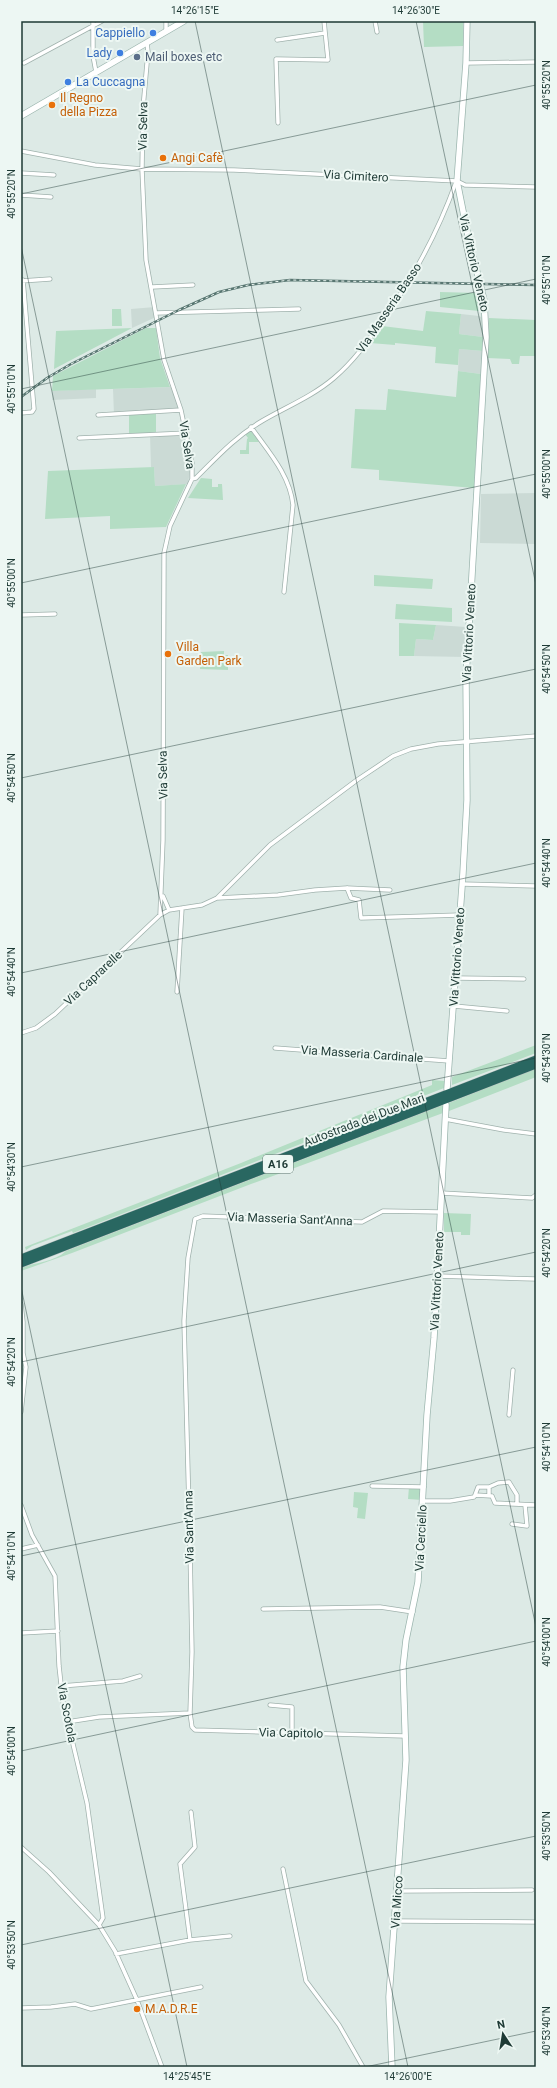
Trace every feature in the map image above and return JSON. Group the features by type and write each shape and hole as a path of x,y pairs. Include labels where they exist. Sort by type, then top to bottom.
{"highway":[{"name":"Autostrada dei Due Mari","path":"21,1258 536,1059"},
{"name":"Autostrada dei Due Mari","path":"21,1264 536,1065"}],"street":[{"path":"94,21 93,56 96,72"},
{"path":"24,63 102,21"},
{"path":"166,21 166,31"},
{"path":"21,116 184,21"},
{"path":"278,123 276,60 328,60 324,21"},
{"path":"375,21 377,32"},
{"path":"457,181 466,63 467,21"},
{"path":"278,40 325,33"},
{"name":"Via Selva","path":"147,43 148,52 143,108 142,169 146,260 164,360 182,410 192,463 192,479 170,526 164,553 162,895 160,915"},
{"path":"466,63 536,62"},
{"name":"Via Cimitero","path":"21,151 95,165 142,169 234,170 457,181 465,184 536,187"},
{"path":"21,173 54,175"},
{"name":"Via Masseria Basso","path":"192,479 196,478 233,440 251,428 323,387 363,349 412,277 442,220 457,181"},
{"name":"Via Vittorio Veneto","path":"447,1089 462,884 467,742 466,677 486,325 484,300 468,236 457,181"},
{"path":"21,195 51,197"},
{"path":"21,413 32,412 34,409 22,280 50,279"},
{"path":"152,287 193,285"},
{"path":"156,313 299,309"},
{"path":"98,414 182,410"},
{"path":"251,428 276,463 289,484 292,494 293,505 284,592"},
{"path":"79,438 187,433"},
{"path":"21,615 55,614"},
{"path":"169,910 202,905 217,898 270,845 384,761 423,746 536,736"},
{"path":"462,884 536,886"},
{"path":"217,898 278,895 347,888 390,890"},
{"path":"347,888 350,898 360,900 361,918 460,914"},
{"name":"Via Selva","path":"162,895 169,910"},
{"path":"177,992 182,908"},
{"name":"Via Caprarelle","path":"21,1033 36,1028 55,1014 160,915 169,910"},
{"path":"456,978 524,979"},
{"path":"454,1006 507,1011"},
{"name":"Via Masseria Cardinale","path":"275,1048 450,1061"},
{"name":"Via Vittorio Veneto","path":"434,1338 446,1105"},
{"path":"445,1119 504,1130 536,1134"},
{"path":"441,1193 532,1198 536,1195"},
{"name":"Via Masseria Sant'Anna","path":"195,1219 203,1216 362,1222 383,1211 441,1212"},
{"name":"Via Sant'Anna","path":"190,1713 192,1652 184,1321 188,1258 195,1219"},
{"path":"437,1276 536,1279"},
{"path":"21,1304 23,1322 23,1353 26,1367 21,1412"},
{"name":"Via Cerciello","path":"406,1736 403,1667 406,1640 418,1582 427,1415 434,1338"},
{"path":"509,1415 513,1370"},
{"path":"475,1495 478,1487 489,1487 498,1483 509,1482 517,1495 517,1504"},
{"path":"372,1486 424,1486"},
{"path":"489,1487 489,1496"},
{"path":"423,1501 450,1501 474,1497 475,1495 492,1496 495,1503 536,1505"},
{"name":"Via Scotola","path":"21,1505 26,1522 55,1576 61,1686 66,1722 87,1804 103,1918 100,1926"},
{"path":"512,1524 527,1526 525,1505"},
{"path":"21,1549 38,1545"},
{"path":"263,1609 380,1607 413,1612"},
{"path":"21,1633 58,1631"},
{"path":"61,1686 123,1681 140,1676"},
{"path":"270,1705 293,1708 292,1733"},
{"path":"66,1722 99,1717 190,1713"},
{"name":"Via Capitolo","path":"190,1713 192,1727 195,1730 406,1736"},
{"name":"Via Micco","path":"392,2067 389,1997 396,1921 406,1736"},
{"path":"190,1940 180,1864 194,1847 192,1812"},
{"path":"21,1847 49,1872 100,1926 116,1954 137,2000 162,2067"},
{"path":"283,1869 306,1981 339,2025 363,2067"},
{"path":"398,1890 532,1890"},
{"path":"396,1921 536,1922"},
{"path":"116,1954 190,1940 230,1936"},
{"path":"21,2008 51,2007 75,2004 91,2009 200,1987"}],"shaded area":[{"path":"155,307 156,317 132,328 131,309"},
{"path":"461,314 479,316 483,318 483,337 459,334"},
{"path":"459,349 483,351 481,374 458,371"},
{"path":"172,387 181,412 114,415 113,389"},
{"path":"96,389 96,398 52,400 52,391"},
{"path":"186,432 191,463 188,484 155,486 154,467 151,467 150,434"},
{"path":"536,493 536,544 480,543 481,494"},
{"path":"436,625 466,627 465,657 414,656 416,639 433,640"}],"green space":[{"path":"423,21 463,21 463,46 424,47"},
{"path":"440,292 477,293 479,311 440,307"},
{"path":"112,309 121,309 122,326 112,326"},
{"path":"426,311 461,314 459,334 483,337 483,351 459,349 458,365 435,363 436,347 395,343 395,345 370,343 382,326 423,331"},
{"path":"489,318 536,320 536,356 520,356 519,364 512,364 510,359 487,358"},
{"path":"132,328 54,369 56,331"},
{"path":"146,328 156,328 160,358 170,387 52,391 53,376"},
{"path":"458,371 481,374 474,488 379,480 379,470 351,468 355,409 386,410 388,389 456,397"},
{"path":"156,413 156,433 129,435 129,414"},
{"path":"251,431 259,442 249,442 249,454 240,454 240,450 246,450 248,438 245,434"},
{"path":"154,467 155,486 186,484 166,527 110,529 110,516 45,519 48,471"},
{"path":"201,478 212,479 212,487 218,487 218,484 222,484 223,500 188,498"},
{"path":"374,575 433,579 432,589 374,586"},
{"path":"396,604 452,608 452,622 395,619"},
{"path":"399,623 436,625 433,640 416,639 414,656 399,656"},
{"path":"224,651 224,655 228,655 228,670 200,669 201,652"},
{"path":"536,1045 536,1053 452,1085 452,1077"},
{"path":"536,1068 536,1077 449,1111 449,1103"},
{"path":"432,1080 445,1081 444,1088 73,1233 72,1231 32,1246 26,1250 25,1247 241,1163 432,1085"},
{"path":"443,1105 443,1113 21,1271 21,1268 50,1260 66,1251"},
{"path":"444,1213 471,1214 470,1235 461,1235 461,1232 444,1232"},
{"path":"409,1487 421,1488 422,1500 408,1499"},
{"path":"354,1492 368,1493 365,1519 357,1518 358,1508 353,1507"}],"railway":[{"path":"21,397 47,378 71,364 179,310 219,292 248,285 290,280 536,285"}],"place":[{"name":"Cappiello","path":"153,33"},
{"name":"Lady","path":"120,53"},
{"name":"Mail boxes etc","path":"137,57"},
{"name":"La Cuccagna","path":"68,82"},
{"name":"Il Regno della Pizza","path":"52,105"},
{"name":"Angi Cafè","path":"163,158"},
{"name":"Villa Garden Park","path":"168,654"},
{"name":"M.A.D.R.E","path":"137,2009"}]}
